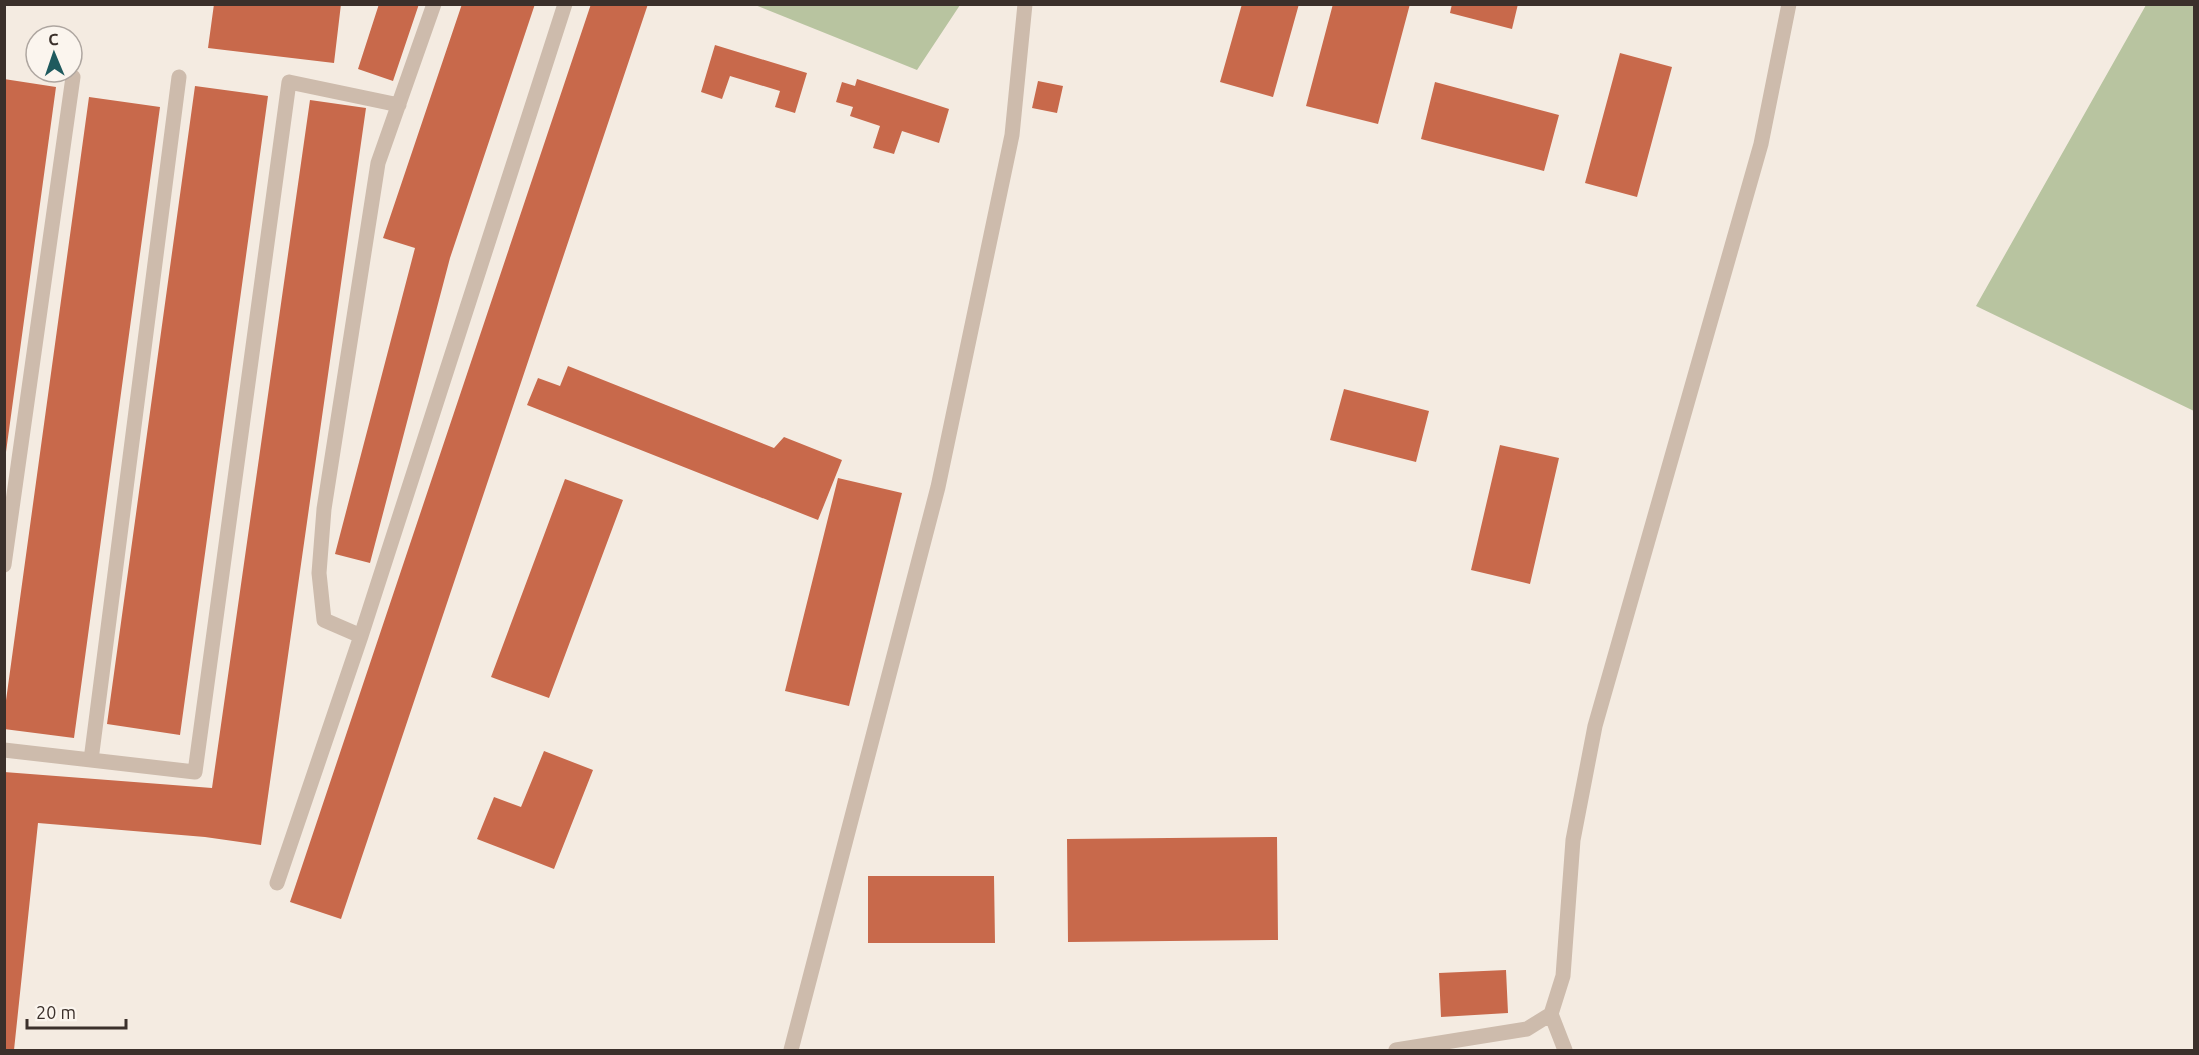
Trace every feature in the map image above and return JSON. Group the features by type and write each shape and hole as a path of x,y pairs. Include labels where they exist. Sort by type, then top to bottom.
{"lane":[{"path":"361,636 324,620 320,563 324,509 378,163 434,4"},
{"path":"277,883 361,636 565,4"},
{"path":"791,1050 938,487 1012,135 1025,4"},
{"path":"1564,1050 1551,1014 1563,976 1573,840 1594,726 1761,144 1789,4"},
{"path":"91,760 179,77"},
{"path":"4,750 195,772 289,82 399,105"},
{"path":"4,565 73,84"},
{"path":"1396,1050 1527,1029 1551,1014"}],"green space":[{"path":"755,5 960,5 917,70"},
{"path":"2146,5 2194,5 2194,411 1976,306"}],"building":[{"path":"214,4 341,4 334,63 208,48"},
{"path":"379,4 419,4 393,81 358,69"},
{"path":"462,4 535,4 450,258 370,563 335,554 415,248 383,238"},
{"path":"591,4 648,4 341,919 290,902"},
{"path":"1242,4 1299,4 1273,97 1220,82"},
{"path":"1333,4 1410,4 1378,124 1306,106"},
{"path":"1452,4 1518,4 1512,29 1450,13"},
{"path":"715,45 807,73 795,113 775,107 780,91 730,76 722,99 701,92"},
{"path":"1620,53 1672,67 1637,197 1585,183"},
{"path":"4,79 24,82 24,84 56,87 6,452 4,452"},
{"path":"857,79 949,109 939,143 902,131 894,154 873,148 880,126 850,116 853,107 836,102 842,82 855,86"},
{"path":"1038,81 1063,86 1057,113 1032,108"},
{"path":"1435,82 1559,115 1544,171 1421,139"},
{"path":"195,86 268,96 180,735 107,724"},
{"path":"89,97 160,107 74,738 4,729 4,715"},
{"path":"310,100 366,108 261,845 205,837 38,823 14,1050 4,1050 4,772 212,788"},
{"path":"568,366 774,448 784,437 842,460 818,520 527,405 538,378 560,386"},
{"path":"1344,389 1429,411 1416,462 1330,440"},
{"path":"1500,445 1559,458 1530,584 1471,570"},
{"path":"838,478 902,493 849,706 785,691"},
{"path":"565,479 623,500 549,698 491,677"},
{"path":"544,751 593,770 554,869 477,839 494,797 521,807"},
{"path":"1277,837 1278,940 1068,942 1067,839"},
{"path":"868,876 994,876 995,943 868,943"},
{"path":"1506,970 1508,1013 1441,1017 1439,973"}]}
